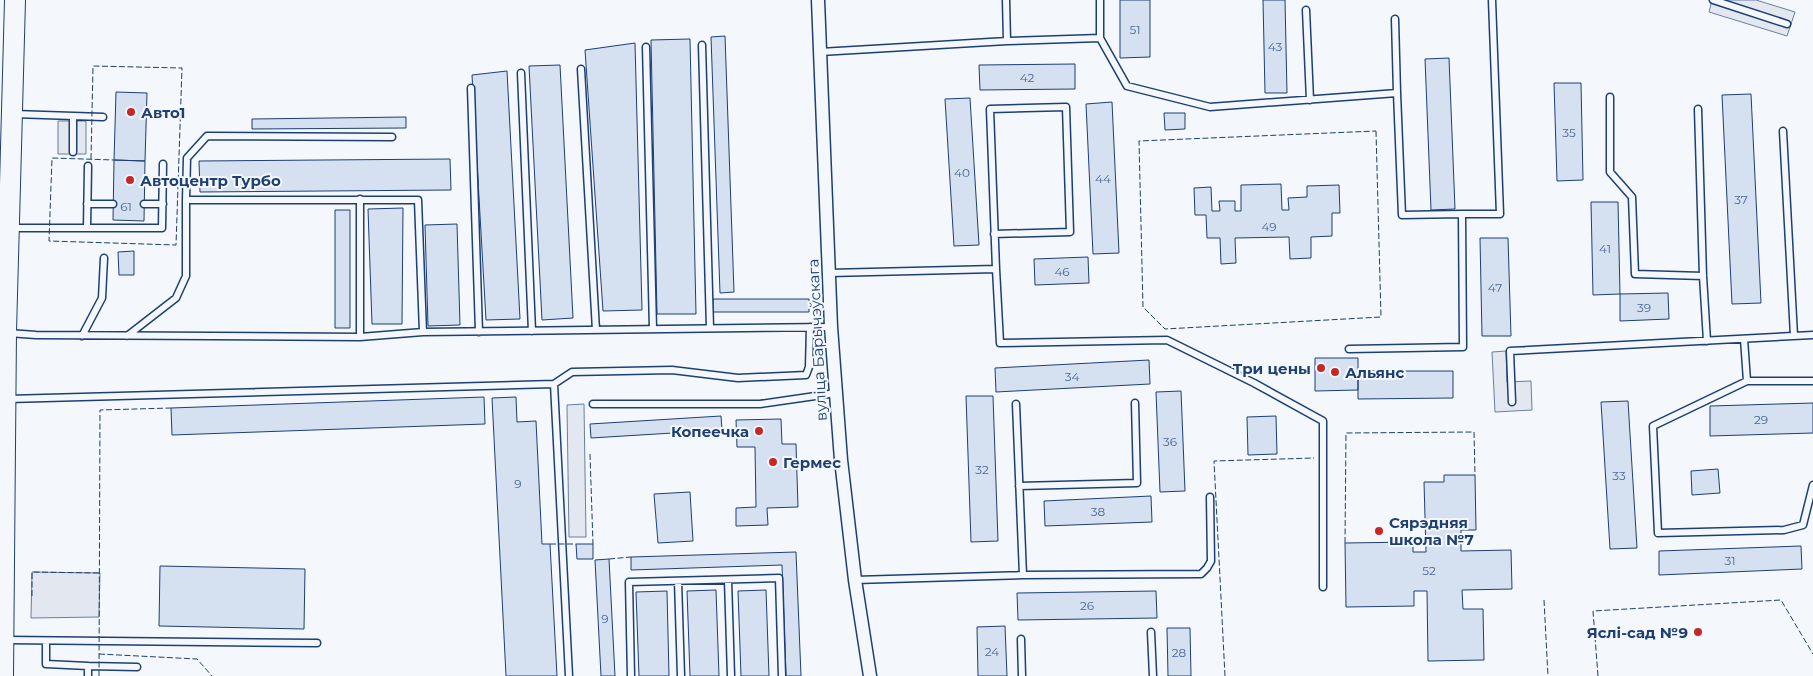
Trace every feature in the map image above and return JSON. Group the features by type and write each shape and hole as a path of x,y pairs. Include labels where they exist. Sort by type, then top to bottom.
{"main road":[{"path":"3,676 6,332 15,0"}],"street":[{"name":"вуліца Барычэўскага","path":"818,0 831,327 841,460 855,580 870,676"}],"lane":[{"path":"1006,0 1007,41"},
{"path":"1100,0 1100,38 1127,86 1210,107 1397,93"},
{"path":"1394,19 1402,215 1500,214 1492,0"},
{"path":"1713,0 1786,24"},
{"path":"1306,10 1310,100"},
{"path":"819,52 1007,41 1100,38"},
{"path":"702,45 710,328"},
{"path":"646,47 653,329"},
{"path":"580,69 596,330"},
{"path":"521,73 532,331"},
{"path":"470,88 479,332"},
{"path":"1610,97 1610,172 1632,197 1635,274 1703,276"},
{"path":"994,234 1070,232 1066,107 990,109 994,234 1000,343 1166,340 1254,383 1323,421 1323,587"},
{"path":"1698,109 1707,341"},
{"path":"11,114 103,117"},
{"path":"72,152 73,116"},
{"path":"1783,131 1794,336"},
{"path":"127,336 176,298 186,276 188,158 207,136 392,138"},
{"path":"8,228 162,228 163,164"},
{"path":"87,228 88,166"},
{"path":"360,199 360,337"},
{"path":"186,200 418,200 423,332"},
{"path":"87,204 113,204"},
{"path":"144,204 163,204"},
{"path":"1349,349 1462,347 1462,214"},
{"path":"82,336 102,298 104,258"},
{"path":"829,273 996,269"},
{"path":"6,399 554,384 572,372 672,370 738,378 806,376 809,367 810,327"},
{"path":"6,332 36,336 360,337 423,332 831,327"},
{"path":"1512,402 1510,351 1813,335"},
{"path":"1744,339 1747,381"},
{"path":"1813,381 1747,381 1653,426 1658,533 1784,530 1803,525 1813,485"},
{"path":"554,384 569,676"},
{"path":"593,404 760,404 836,394"},
{"path":"1019,486 1137,483 1135,403"},
{"path":"1016,404 1023,575"},
{"path":"855,580 1023,575 1201,574 1211,561 1210,496"},
{"path":"631,676 629,582 780,578 782,676"},
{"path":"728,580 731,676"},
{"path":"678,581 681,676"},
{"path":"1151,632 1153,676"},
{"path":"1021,639 1022,676"},
{"path":"4,640 317,643"},
{"path":"46,640 46,664 137,668"},
{"path":"88,666 88,676"}],"shaded area":[{"path":"1712,0 1756,0 1795,12 1787,36 1709,12"},
{"path":"58,121 86,121 86,154 58,154"},
{"path":"1506,351 1507,382 1531,381 1532,410 1495,412 1492,352"},
{"path":"584,404 586,537 569,537 567,405"},
{"path":"32,572 100,573 99,617 31,618"}],"building":[{"path":"1120,0 1150,0 1150,57 1120,58"},
{"path":"1263,0 1285,0 1287,93 1265,93"},
{"path":"725,36 734,292 720,293 711,37"},
{"path":"690,39 696,314 657,314 651,40"},
{"path":"635,43 642,310 603,311 585,50"},
{"path":"1449,58 1455,209 1431,210 1425,59"},
{"path":"1075,64 1075,89 980,90 979,65"},
{"path":"560,65 573,318 542,320 529,66"},
{"path":"507,71 520,319 486,320 472,75"},
{"path":"1554,83 1581,83 1583,180 1557,181"},
{"path":"116,92 147,93 145,161 114,160"},
{"path":"1751,94 1761,303 1732,304 1722,95"},
{"path":"970,98 979,245 954,246 945,99"},
{"path":"1112,102 1119,253 1093,254 1086,104"},
{"path":"1164,113 1185,113 1185,129 1165,130"},
{"path":"406,117 406,128 252,129 252,119"},
{"path":"450,159 451,190 200,192 199,161"},
{"path":"114,160 145,161 144,221 113,220"},
{"path":"1281,184 1282,210 1289,210 1288,198 1307,197 1307,186 1339,185 1340,213 1332,213 1332,236 1311,237 1311,258 1290,259 1289,237 1235,238 1236,263 1221,264 1220,238 1207,238 1206,215 1195,215 1194,188 1211,187 1212,211 1220,211 1219,201 1235,201 1235,211 1241,211 1241,185"},
{"path":"1591,202 1618,202 1620,294 1593,295"},
{"path":"403,208 402,324 372,324 368,209"},
{"path":"335,210 350,210 350,328 335,328"},
{"path":"457,224 460,325 428,326 425,225"},
{"path":"1480,238 1508,238 1511,336 1482,336"},
{"path":"134,251 134,275 119,275 118,252"},
{"path":"1088,257 1089,283 1035,285 1034,259"},
{"path":"1668,293 1669,319 1620,321 1620,294"},
{"path":"713,299 809,299 809,312 713,312"},
{"path":"1315,358 1358,358 1358,390 1315,391"},
{"path":"1149,360 1150,384 996,392 995,368"},
{"path":"1358,371 1453,371 1453,398 1358,399"},
{"path":"1181,391 1185,491 1160,492 1156,392"},
{"path":"966,396 993,396 998,541 971,542"},
{"path":"484,397 485,424 172,435 171,408"},
{"path":"516,397 517,422 536,421 542,544 550,544 557,676 506,676 492,398"},
{"path":"1628,401 1637,548 1610,549 1601,402"},
{"path":"1813,403 1813,433 1710,436 1710,406"},
{"path":"721,416 722,430 591,438 590,424"},
{"path":"1276,416 1277,454 1248,455 1247,417"},
{"path":"781,419 782,444 796,444 798,507 767,508 768,525 736,526 736,508 756,507 755,447 737,447 736,420"},
{"path":"1718,469 1720,493 1692,495 1691,471"},
{"path":"1444,475 1475,475 1476,530 1461,530 1461,551 1511,550 1512,589 1462,590 1463,609 1483,609 1484,660 1428,661 1427,591 1414,591 1414,606 1346,607 1345,543 1413,542 1413,552 1426,552 1424,482 1444,482"},
{"path":"690,492 693,541 658,543 654,494"},
{"path":"1151,496 1152,522 1045,526 1044,501"},
{"path":"576,544 593,544 593,559 577,559"},
{"path":"1801,546 1802,569 1659,575 1659,551"},
{"path":"796,552 801,676 786,676 782,565 631,570 631,557"},
{"path":"609,559 615,676 601,676 595,560"},
{"path":"160,566 305,569 304,629 159,626"},
{"path":"716,590 719,676 690,676 687,591"},
{"path":"766,590 769,676 741,676 738,591"},
{"path":"667,591 669,676 639,676 636,592"},
{"path":"1156,591 1157,618 1018,620 1017,593"},
{"path":"1005,626 1007,676 978,676 977,627"},
{"path":"1167,628 1190,628 1191,676 1168,676"}],"fence":[{"path":"91,159 93,66 182,68 176,245 49,241 52,158 114,160"},
{"path":"1376,131 1381,317 1165,329 1143,307 1139,141 1376,131"},
{"path":"99,676 100,410 171,408"},
{"path":"1345,543 1346,433 1474,432 1475,475"},
{"path":"590,454 593,544"},
{"path":"1225,676 1214,461 1314,458"},
{"path":"550,544 576,544"},
{"path":"609,559 631,557"},
{"path":"32,596 32,572 100,573"},
{"path":"1544,600 1548,676"},
{"path":"1598,676 1593,611 1781,600 1813,654"},
{"path":"99,654 197,659 212,676"}],"place":[{"name":"Авто1","path":"131,112"},
{"name":"Автоцентр Турбо","path":"130,180"},
{"name":"Три цены","path":"1321,368"},
{"name":"Альянс","path":"1335,372"},
{"name":"Копеечка","path":"759,431"},
{"name":"Гермес","path":"773,462"},
{"name":"Сярэдняя школа №7","path":"1379,531"},
{"name":"Яслі-сад №9","path":"1698,632"}]}
